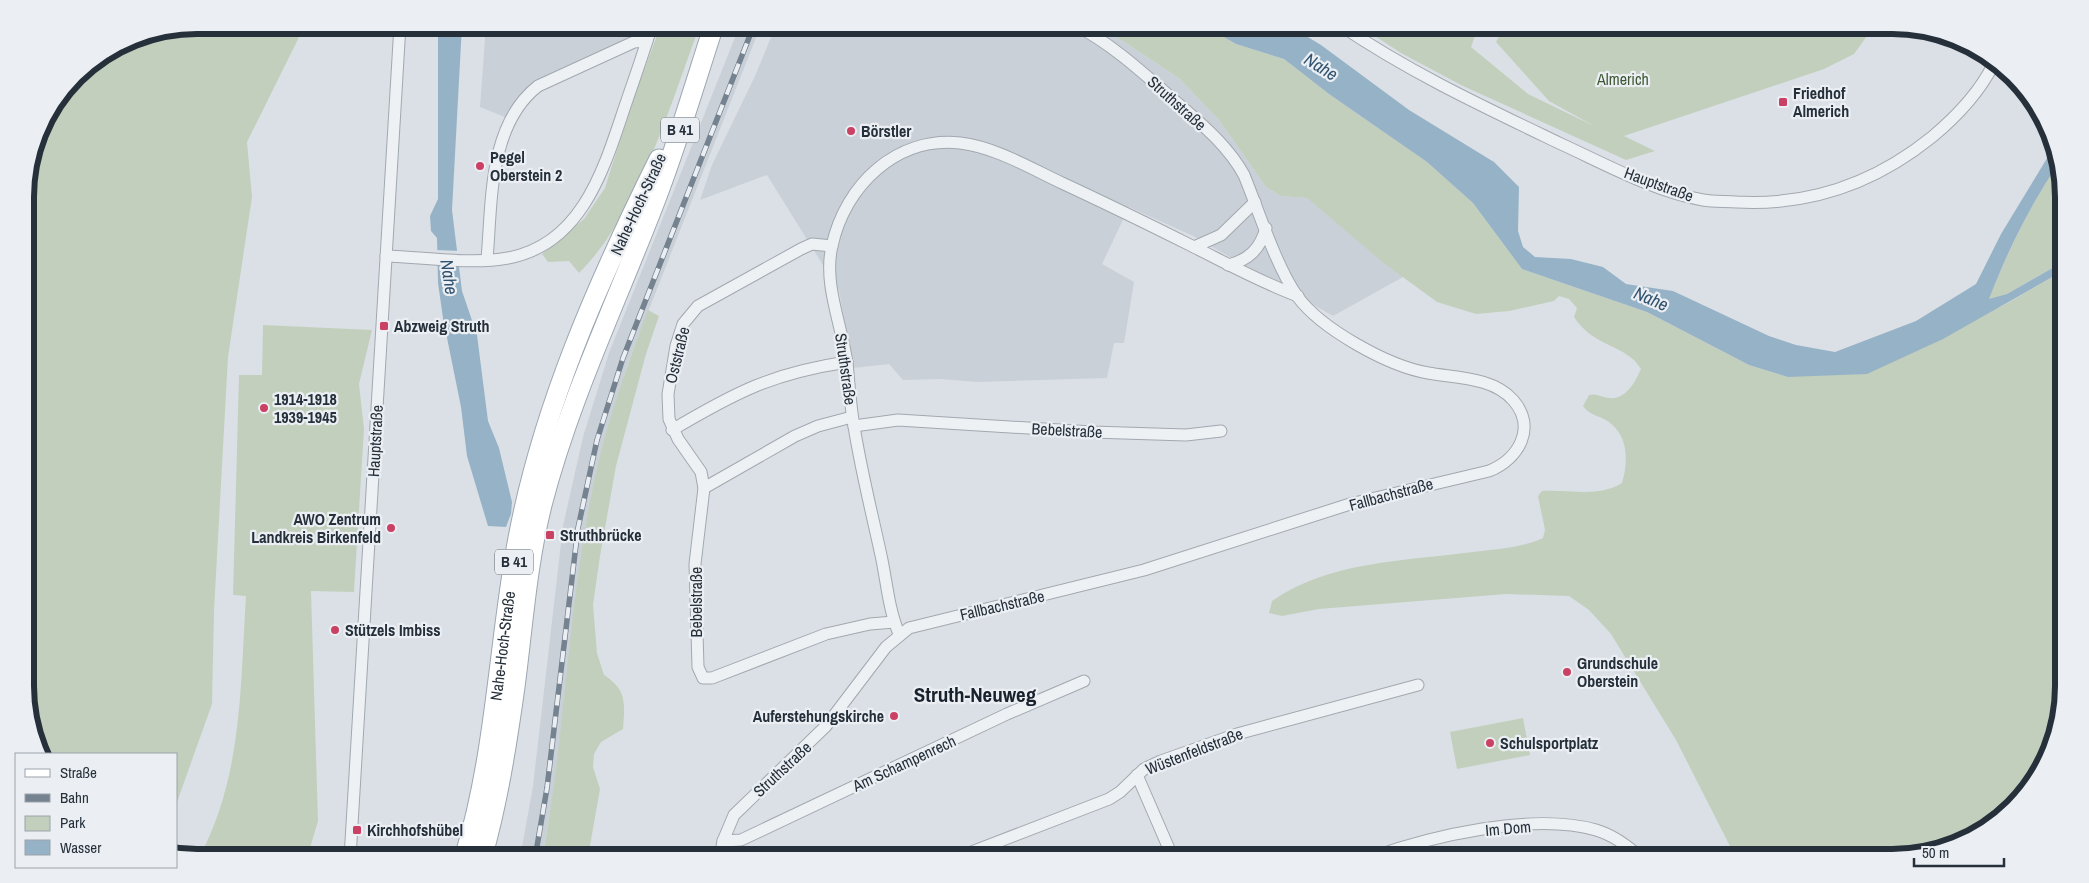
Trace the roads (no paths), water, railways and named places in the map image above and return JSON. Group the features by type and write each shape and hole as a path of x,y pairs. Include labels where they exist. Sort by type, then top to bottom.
{"main road":[{"name":"B 41","path":"692,93 711,34"},
{"name":"Nahe-Hoch-Straße","path":"466,849 483,780 516,549 537,456 561,383 600,288 692,93"},
{"name":"Nahe-Hoch-Straße","path":"485,849 505,755 528,577 541,508 551,472 580,389 656,198 692,93"}],"street":[{"name":"Hauptstraße","path":"351,849 399,34"},
{"path":"386,256 508,258 542,246 568,225 583,208 603,172 649,34"},
{"name":"Struthstraße","path":"1089,34 1128,59 1220,142 1235,158 1266,228"},
{"name":"Hauptstraße","path":"1354,34 1394,60 1466,99 1658,188 1705,200 1783,202 1815,197 1859,183 1900,161 1941,130 1965,105 1991,67"},
{"path":"482,259 495,170 504,138 526,95 538,86 634,42 647,41"},
{"name":"Struthstraße","path":"722,849 734,815 826,726 886,647 900,634 894,622 853,422 847,362 829,264 837,230 853,197 881,164 914,147 945,142 977,146 1007,158 1298,296"},
{"path":"1194,247 1221,235 1255,202"},
{"path":"1228,264 1247,258 1254,252 1260,245 1266,228"},
{"name":"Fallbachstraße","path":"900,634 917,625 1144,570 1350,504 1489,471 1500,467 1520,448 1525,424 1521,411 1513,399 1503,392 1474,381 1427,373 1390,363 1325,321 1298,296 1288,282 1266,228"},
{"name":"Oststraße","path":"704,488 701,472 672,430 667,407 671,370 681,329 689,315 711,298 800,249 812,244 832,246"},
{"path":"672,430 726,398 770,379 816,367 847,362"},
{"name":"Bebelstraße","path":"894,622 870,624 826,634 722,676 703,678 698,667 694,593 696,556 704,488 795,436 818,426 853,422 898,420 1092,432 1186,435 1221,431"},
{"name":"Am Schampenrech","path":"723,842 741,840 1007,714 1084,682"},
{"name":"Wüstenfeldstraße","path":"979,849 1109,799 1120,792 1136,775 1160,761 1237,734 1418,685"},
{"path":"1136,775 1169,849"},
{"name":"Im Dom","path":"1403,849 1464,832 1559,824 1598,830 1629,849"}],"water":[{"name":"Nahe","path":"438,34 462,34 452,210 462,291 477,335 488,421 499,448 512,502 511,514 506,527 488,526 467,456 461,407 438,283 437,238 431,231 430,216 438,199"},
{"name":"Nahe","path":"1219,34 1303,34 1321,45 1409,110 1494,162 1519,187 1518,231 1523,247 1535,257 1571,259 1603,267 1626,284 1673,291 1769,336 1796,345 1835,352 1916,321 1976,284 2001,234 2050,154 2053,172 2020,230 2003,264 1989,299 2007,294 2055,267 2055,276 1943,339 1867,374 1788,377 1749,365 1647,312 1522,269 1473,203 1427,162 1329,94 1284,59 1236,44"}],"railway":[{"path":"537,849 547,788 578,528 597,440 623,358 750,34"}],"place":[{"name":"Friedhof Almerich","path":"1783,102"},
{"name":"Börstler","path":"851,131"},
{"name":"Pegel Oberstein 2","path":"480,166"},
{"name":"Abzweig Struth","path":"384,326"},
{"name":"1914-1918 1939-1945","path":"264,408"},
{"name":"AWO Zentrum Landkreis Birkenfeld","path":"391,528"},
{"name":"Struthbrücke","path":"550,535"},
{"name":"Stützels Imbiss","path":"335,630"},
{"name":"Grundschule Oberstein","path":"1567,672"},
{"name":"Auferstehungskirche","path":"894,716"},
{"name":"Schulsportplatz","path":"1490,743"},
{"name":"Kirchhofshübel","path":"357,830"}],"district":[{"name":"Struth-Neuweg","path":"975,695"}],"park label":[{"name":"Almerich","path":"1623,79"}]}
